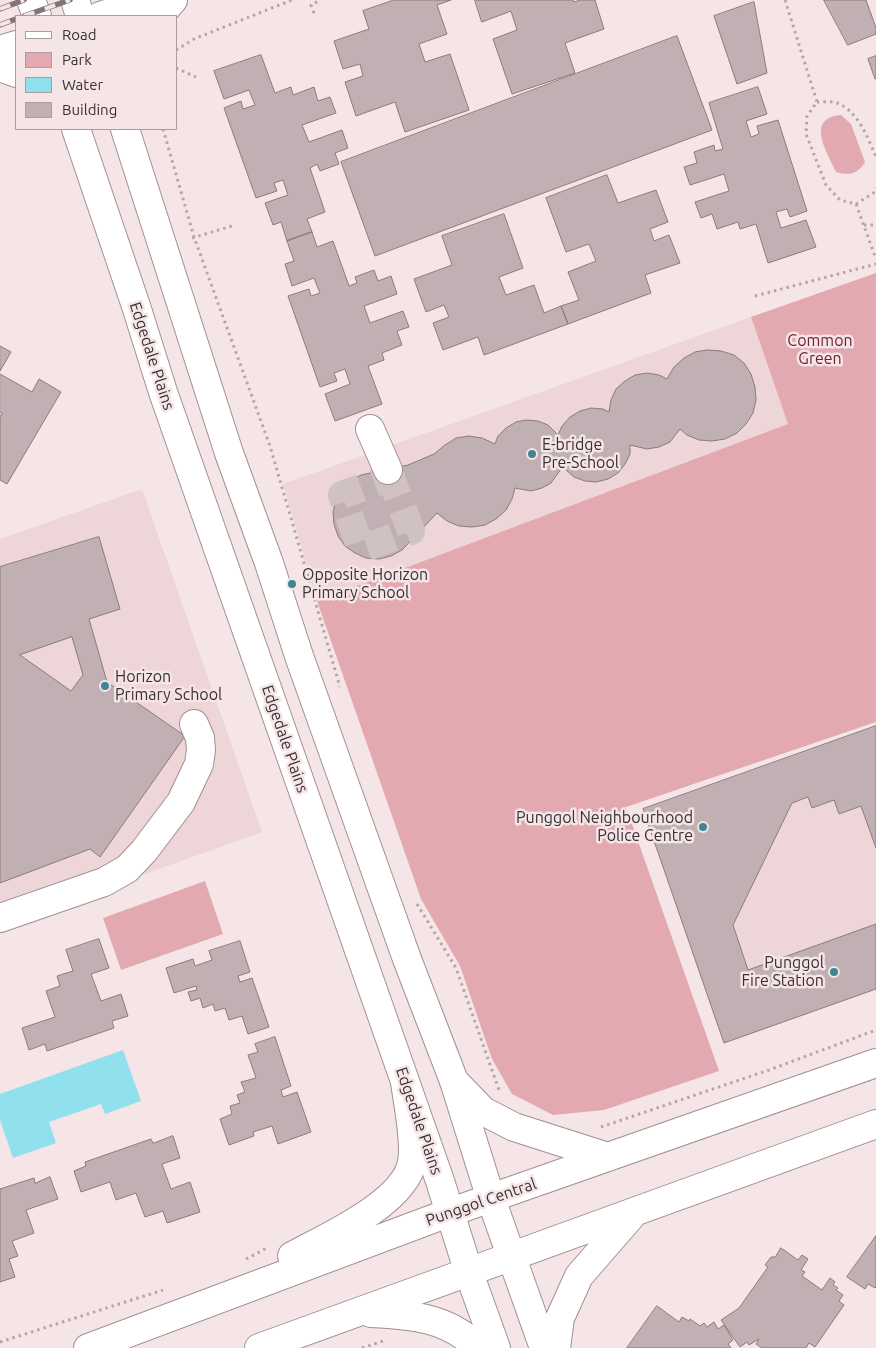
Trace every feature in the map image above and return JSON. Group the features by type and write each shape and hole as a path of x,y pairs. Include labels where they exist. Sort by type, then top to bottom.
{"street":[{"path":"31,0 37,15"},
{"path":"75,0 80,15"},
{"path":"103,15 150,0"},
{"path":"160,15 173,0"},
{"path":"0,50 15,45"},
{"path":"0,67 15,72"},
{"name":"Edgedale Plains","path":"76,130 163,392 406,1082 451,1212 469,1273 496,1348"},
{"path":"125,130 229,453 407,959 454,1081 491,1199 544,1348"},
{"path":"370,429 388,470"},
{"path":"0,918 104,882 127,868 144,851 181,802 199,764 200,738 194,724"},
{"name":"Punggol Central","path":"88,1348 451,1212 876,1063"},
{"path":"454,1081 483,1111 514,1127 608,1157"},
{"path":"205,1303 371,1213 402,1184 412,1163 413,1146 406,1082"},
{"path":"259,1348 469,1273 511,1256 633,1214 876,1124"},
{"path":"556,1348 560,1318 579,1276 633,1214"},
{"path":"362,1312 407,1315 441,1322 478,1348"}],"path":[{"path":"178,49 194,39 292,0"},
{"path":"314,13 311,5 321,0"},
{"path":"784,0 818,102"},
{"path":"178,69 196,77"},
{"path":"818,102 837,103 853,114 868,138 876,157"},
{"path":"818,102 808,116 806,134 826,185 840,200 856,204 875,192 876,188"},
{"path":"163,130 194,238 270,446 342,694"},
{"path":"856,204 876,259"},
{"path":"164,248 235,225"},
{"path":"864,225 876,225"},
{"path":"755,296 876,264"},
{"path":"414,899 456,968 500,1092"},
{"path":"596,1128 769,1070 876,1030"},
{"path":"241,1262 267,1248"},
{"path":"0,1342 168,1288"}],"shaded area":[{"path":"751,317 788,424 317,601 283,484"},
{"name":"Horizon Primary School","path":"142,489 262,832 0,926 0,539"},
{"path":"808,797 813,808 834,800 840,814 861,806 876,848 876,924 748,970 733,925 792,803"}],"green space":[{"path":"841,115 851,124 865,162 859,169 849,174 836,172 822,137 821,129 824,122 830,117"},
{"name":"Common Green","path":"876,273 876,722 626,807 719,1071 604,1110 553,1115 512,1094 492,1059 460,966 421,899 317,601 788,424 751,317"},
{"path":"205,881 223,934 121,970 103,918"}],"water":[{"path":"123,1050 141,1101 105,1114 101,1104 49,1122 56,1143 13,1158 0,1120 0,1094"}],"building":[{"path":"394,0 451,0 437,5 447,34 419,44 425,62 450,54 469,110 405,132 395,102 356,116 345,82 363,76 360,64 343,69 334,41 369,29 363,11"},
{"path":"475,0 573,0 574,2 595,0 604,29 565,43 575,73 512,94 493,39 517,30 511,11 482,22"},
{"path":"824,0 866,0 876,28 876,34 848,45"},
{"path":"754,2 767,73 737,84 714,16"},
{"path":"677,36 712,130 375,256 341,162"},
{"path":"261,55 275,93 291,87 293,95 314,87 318,101 330,97 336,113 302,125 309,142 342,130 348,148 335,153 339,164 320,171 317,164 310,168 325,212 307,219 312,232 287,241 281,222 273,225 265,203 288,195 283,180 274,183 277,191 256,198 224,108 241,101 243,109 255,105 249,90 224,99 214,71"},
{"path":"876,56 876,79 875,79 868,59"},
{"path":"758,87 767,114 746,121 751,137 759,134 757,126 778,120 807,211 790,217 787,209 776,212 781,228 806,220 816,247 768,263 756,224 740,229 738,222 717,229 712,214 701,218 695,202 729,191 724,174 690,185 684,167 697,163 694,152 714,145 715,151 723,149 709,103"},
{"path":"607,175 618,203 656,190 668,222 650,229 654,241 669,235 680,263 645,275 651,293 568,324 561,306 579,300 568,272 596,261 589,244 566,252 546,198"},
{"path":"504,214 523,268 499,277 506,295 534,285 544,313 561,306 568,324 484,355 478,337 443,350 433,323 449,317 444,305 426,312 414,279 452,265 442,236"},
{"path":"312,232 317,247 333,241 349,286 357,283 355,277 374,270 378,281 391,276 397,294 364,306 370,323 403,311 409,327 397,331 402,345 382,353 384,360 368,366 382,404 335,421 325,394 350,384 345,369 334,373 337,381 320,387 288,296 309,289 311,296 320,293 314,278 292,286 285,264 294,261 287,241"},
{"path":"0,346 11,352 0,371"},
{"name":"E-bridge Pre-School","path":"708,350 734,355 744,363 751,374 756,400 753,413 737,433 725,439 712,441 699,440 687,435 680,429 670,442 659,447 647,449 630,445 630,454 618,473 608,479 596,482 574,477 564,468 561,469 551,483 542,488 531,491 515,488 506,510 496,519 485,525 459,526 447,521 437,513 402,550 391,556 379,559 366,558 345,546 338,536 333,512 336,500 341,489 361,475 408,465 434,454 456,438 469,436 482,438 495,444 498,436 516,422 526,420 538,421 548,425 558,435 562,426 570,417 580,411 591,408 603,409 609,412 611,400 616,389 635,375 647,373 659,375 667,379 674,367 684,358 695,352"},
{"path":"0,374 32,392 39,379 61,392 7,484 0,480 0,417 2,413 0,412"},
{"path":"99,537 120,609 89,619 107,682 185,736 100,857 90,849 0,883 0,567","holes":["72,637 83,675 71,691 20,655"]},
{"path":"876,726 876,848 861,806 839,814 834,800 812,808 808,797 792,803 733,925 748,970 876,924 876,989 724,1043 643,809"},
{"path":"99,939 109,968 91,974 101,1001 121,994 128,1016 112,1021 114,1028 47,1051 45,1044 29,1050 22,1028 55,1017 46,991 60,986 57,976 73,971 66,950"},
{"path":"240,941 250,972 238,976 240,982 252,978 269,1027 248,1034 242,1016 229,1020 225,1008 215,1011 213,1004 203,1008 200,998 191,1001 188,992 197,990 196,986 174,993 166,968 193,959 195,966 212,960 209,951"},
{"path":"275,1037 291,1086 281,1090 283,1097 297,1092 311,1132 278,1144 272,1126 253,1132 254,1136 229,1145 220,1119 232,1114 230,1106 240,1103 237,1095 245,1092 241,1082 256,1078 248,1055 258,1052 255,1044"},
{"path":"173,1136 180,1158 162,1164 171,1189 190,1182 200,1212 167,1223 163,1211 145,1217 136,1193 116,1200 110,1182 81,1192 74,1171 86,1166 85,1162 151,1139 153,1143"},
{"path":"50,1177 58,1199 26,1210 34,1233 12,1241 18,1256 9,1259 15,1277 0,1282 0,1189 34,1178 35,1183"},
{"path":"876,1236 876,1287 868,1284 865,1289 847,1277"},
{"path":"781,1248 798,1260 802,1255 808,1259 801,1270 805,1272 802,1276 822,1290 830,1278 835,1282 833,1285 838,1288 836,1290 843,1295 839,1301 844,1305 815,1347 809,1343 806,1348 762,1348 756,1344 759,1339 749,1345 747,1342 740,1347 721,1320 739,1308 768,1267 765,1265 771,1257 775,1257"},
{"path":"657,1306 679,1322 682,1317 689,1321 690,1319 700,1326 704,1323 707,1327 714,1322 718,1329 724,1325 733,1340 728,1344 731,1348 627,1348"}],"tunnel":[{"path":"388,470 411,531 361,549 342,495 391,477"}],"railway":[{"path":"0,9 24,0"},
{"path":"27,15 70,0"},
{"path":"0,25 15,19"}],"place":[{"name":"E-bridge Pre-School","path":"532,454"},
{"name":"Opposite Horizon Primary School","path":"292,584"},
{"name":"Horizon Primary School","path":"105,686"},
{"name":"Punggol Neighbourhood Police Centre","path":"703,827"},
{"name":"Punggol Fire Station","path":"834,972"}]}
